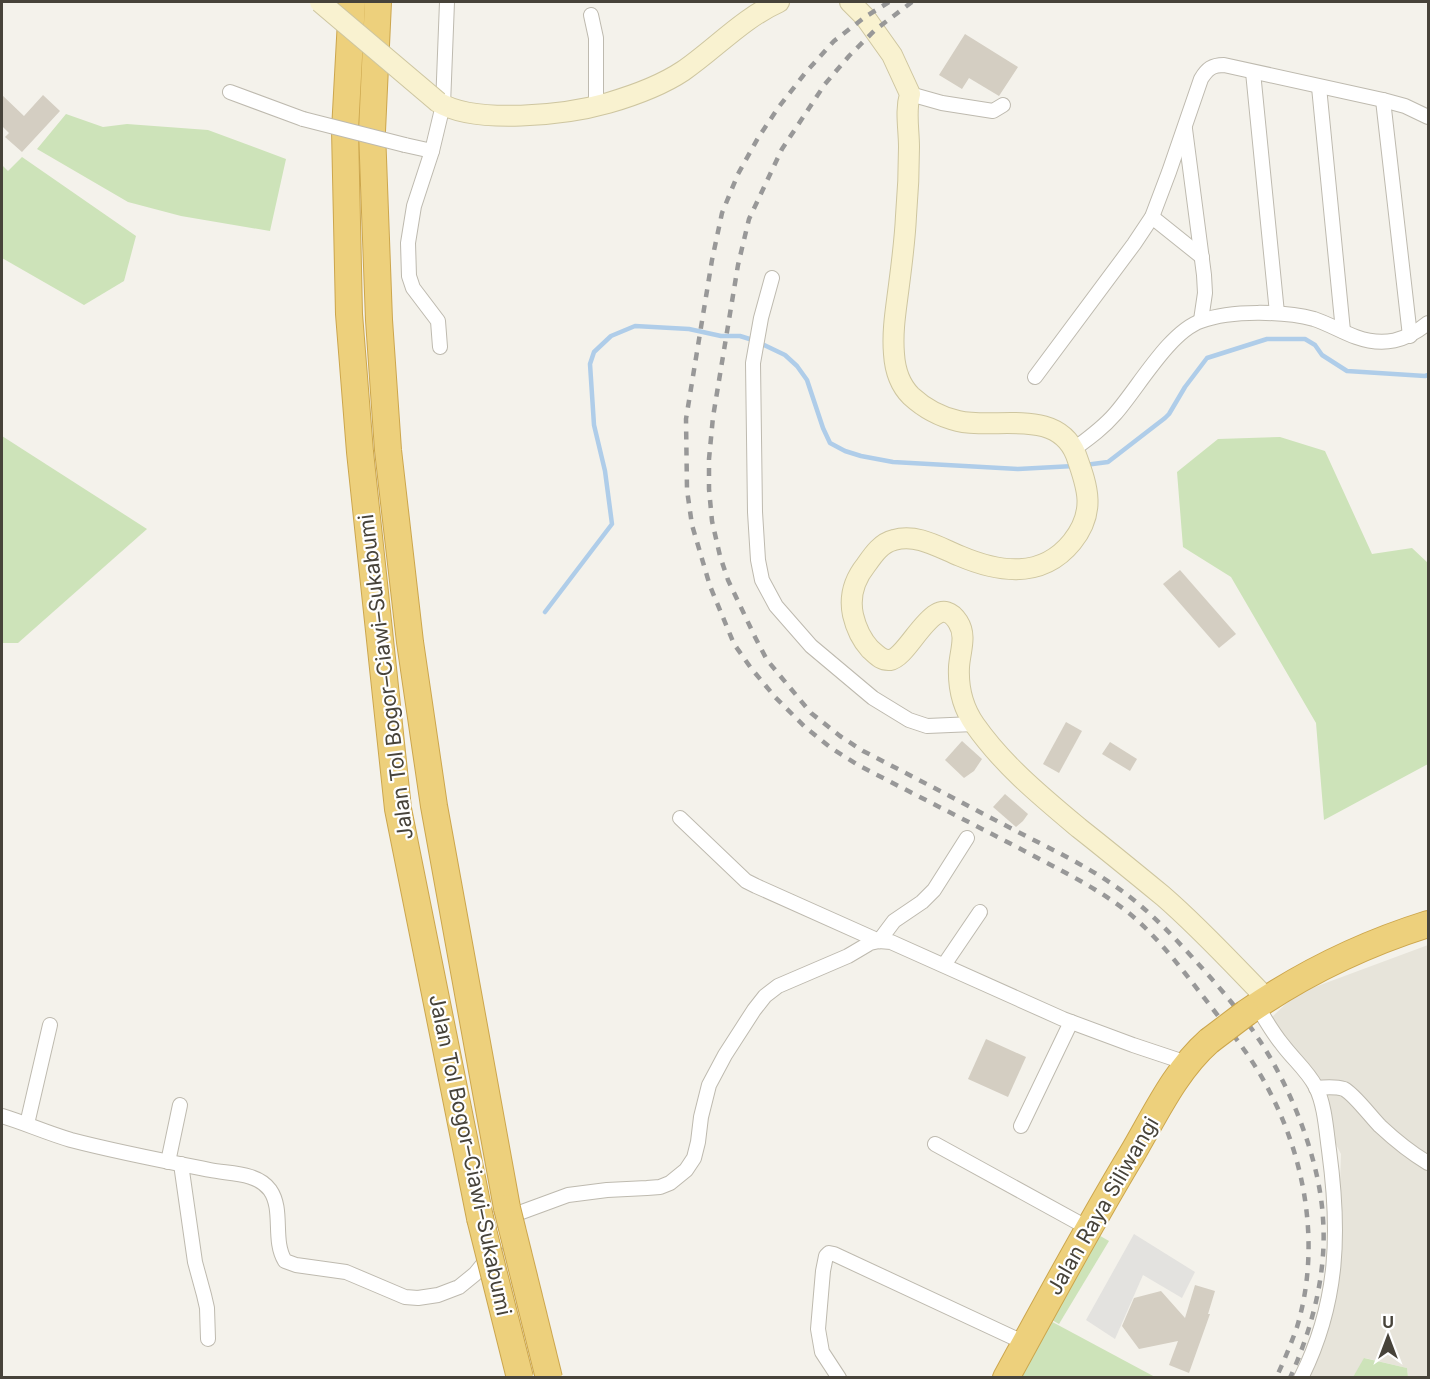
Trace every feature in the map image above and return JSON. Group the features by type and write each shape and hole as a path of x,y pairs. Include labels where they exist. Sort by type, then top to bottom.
{"highway":[{"name":"Jalan Tol Bogor–Ciawi–Sukabumi","path":"352,2 345,130 349,314 360,452 398,809 480,1218 520,1377"},
{"name":"Jalan Tol Bogor–Ciawi–Sukabumi","path":"378,2 372,131 379,320 388,450 410,642 434,806 507,1208 549,1377"},
{"name":"Jalan Raya Siliwangi","path":"1006,1377 1088,1228 1187,1063 1209,1041 1287,986 1336,960 1428,924"}],"main road":[{"path":"320,2 440,103 459,111 514,116 556,113 607,103 653,87 682,72 751,19 779,2"},
{"path":"850,2 865,17 892,55 910,94 906,105 909,144 906,216 893,334 894,359 900,380 912,397 946,418 977,424 1026,423 1057,432 1065,438 1076,455 1088,496 1087,514 1075,538 1060,555 1034,568 1017,570 996,568 929,542 904,538 891,540 882,546 856,580 851,600 857,630 864,642 882,659 893,660 936,614 941,612 952,615 962,630 959,685 963,704 974,724 1032,789 1167,900 1230,960 1257,1006"}],"street":[{"path":"440,347 438,321 413,288 409,276 408,243 414,206 432,151 440,103 447,2"},
{"path":"591,15 596,38 596,105"},
{"path":"1035,377 1152,217 1201,79 1211,67 1224,65 1383,100 1405,106 1428,117"},
{"path":"1253,72 1277,313"},
{"path":"1319,87 1342,331"},
{"path":"230,92 303,119 432,151"},
{"path":"910,94 942,103 993,111 1003,105"},
{"path":"1383,100 1410,336"},
{"path":"1185,127 1205,285 1201,320"},
{"path":"1152,217 1202,257"},
{"path":"772,278 761,318 753,363 755,512 758,560 762,580 776,606 811,646 873,698 909,720 927,726 974,724"},
{"path":"1076,455 1115,414 1179,333 1201,320 1239,314 1277,313 1312,319 1356,337 1385,342 1410,336 1428,323"},
{"path":"680,818 746,881 879,941"},
{"path":"879,941 894,921 922,902 934,890 967,838"},
{"path":"944,965 980,912"},
{"path":"2,1116 69,1139 249,1177 265,1185 274,1200 281,1253 285,1261 346,1272 405,1297 424,1297 447,1293 475,1274 489,1257 509,1222 519,1213 568,1195 654,1187 674,1180 686,1170 694,1158 701,1117 712,1079 725,1054 765,996 778,986 848,956 870,943 891,942 1071,1022 1187,1063"},
{"path":"1257,1006 1281,1044 1302,1067 1316,1088 1323,1109 1330,1155 1335,1205 1332,1281 1316,1345 1301,1377"},
{"path":"1021,1126 1071,1022"},
{"path":"27,1124 50,1025"},
{"path":"1316,1088 1335,1087 1349,1093 1396,1140 1428,1163"},
{"path":"180,1105 174,1163 207,1308 208,1339"},
{"path":"935,1144 1088,1228"},
{"path":"839,1377 822,1353 818,1329 823,1270 826,1256 832,1253 1025,1343"}],"shaded area":[{"path":"1428,945 1428,1377 1408,1377 1407,1368 1365,1358 1353,1377 1307,1377 1326,1335 1338,1245 1341,1154 1271,1018 1296,994"},
{"path":"1134,1234 1195,1272 1182,1298 1143,1275 1115,1339 1086,1320"}],"green space":[{"path":"66,114 103,127 127,124 208,130 286,159 270,231 181,216 128,202 37,149"},
{"path":"22,157 136,236 124,281 84,305 2,258 2,165 8,171"},
{"path":"2,436 147,529 18,643 2,643"},
{"path":"1280,437 1325,451 1372,554 1412,548 1428,563 1428,764 1324,820 1316,723 1231,577 1183,547 1177,472 1218,439"},
{"path":"1095,1233 1109,1241 1059,1324 1045,1316"},
{"path":"1045,1318 1155,1377 1011,1378"},
{"path":"1364,1358 1407,1368 1408,1377 1353,1377"}],"building":[{"path":"965,34 1018,67 999,96 969,78 962,89 939,75"},
{"path":"2,95 24,116 43,95 60,111 22,152 5,137 9,133 2,126"},
{"path":"1180,570 1236,634 1219,648 1163,584"},
{"path":"1066,722 1082,731 1059,773 1043,764"},
{"path":"962,741 982,759 974,771 964,778 945,760"},
{"path":"1110,742 1137,759 1130,771 1102,754"},
{"path":"1005,794 1028,814 1016,827 993,807"},
{"path":"986,1039 1026,1057 1008,1097 968,1079"},
{"path":"1195,1285 1215,1291 1208,1314 1210,1314 1189,1373 1169,1365 1178,1341 1139,1349 1122,1326 1134,1298 1161,1291 1185,1318"}],"waterway":[{"path":"545,612 612,524 605,471 594,425 590,364 594,352 611,336 635,326 689,329 721,336 740,336 785,355 807,380 830,443 845,451 893,462 1018,469 1074,466"},
{"path":"1085,465 1108,462 1165,418 1207,358 1267,339 1305,339 1315,345 1322,355 1347,371 1428,375"}],"railway":[{"path":"889,2 834,41 806,72 758,138 738,174 722,213 686,419 687,490 692,525 710,586 734,644 775,697 805,727 831,748 858,765 1071,876 1125,910 1170,954 1245,1051 1264,1081 1293,1148 1302,1183 1307,1219 1308,1256 1305,1292 1297,1327 1276,1378"},
{"path":"912,2 875,30 825,84 782,149 749,219 738,265 713,417 709,459 712,521 720,556 728,580 767,660 811,713 863,751 1090,870 1130,897 1177,941 1219,987 1260,1041 1283,1081 1302,1127 1316,1174 1323,1219 1323,1260 1316,1300 1305,1340 1290,1378"}]}
